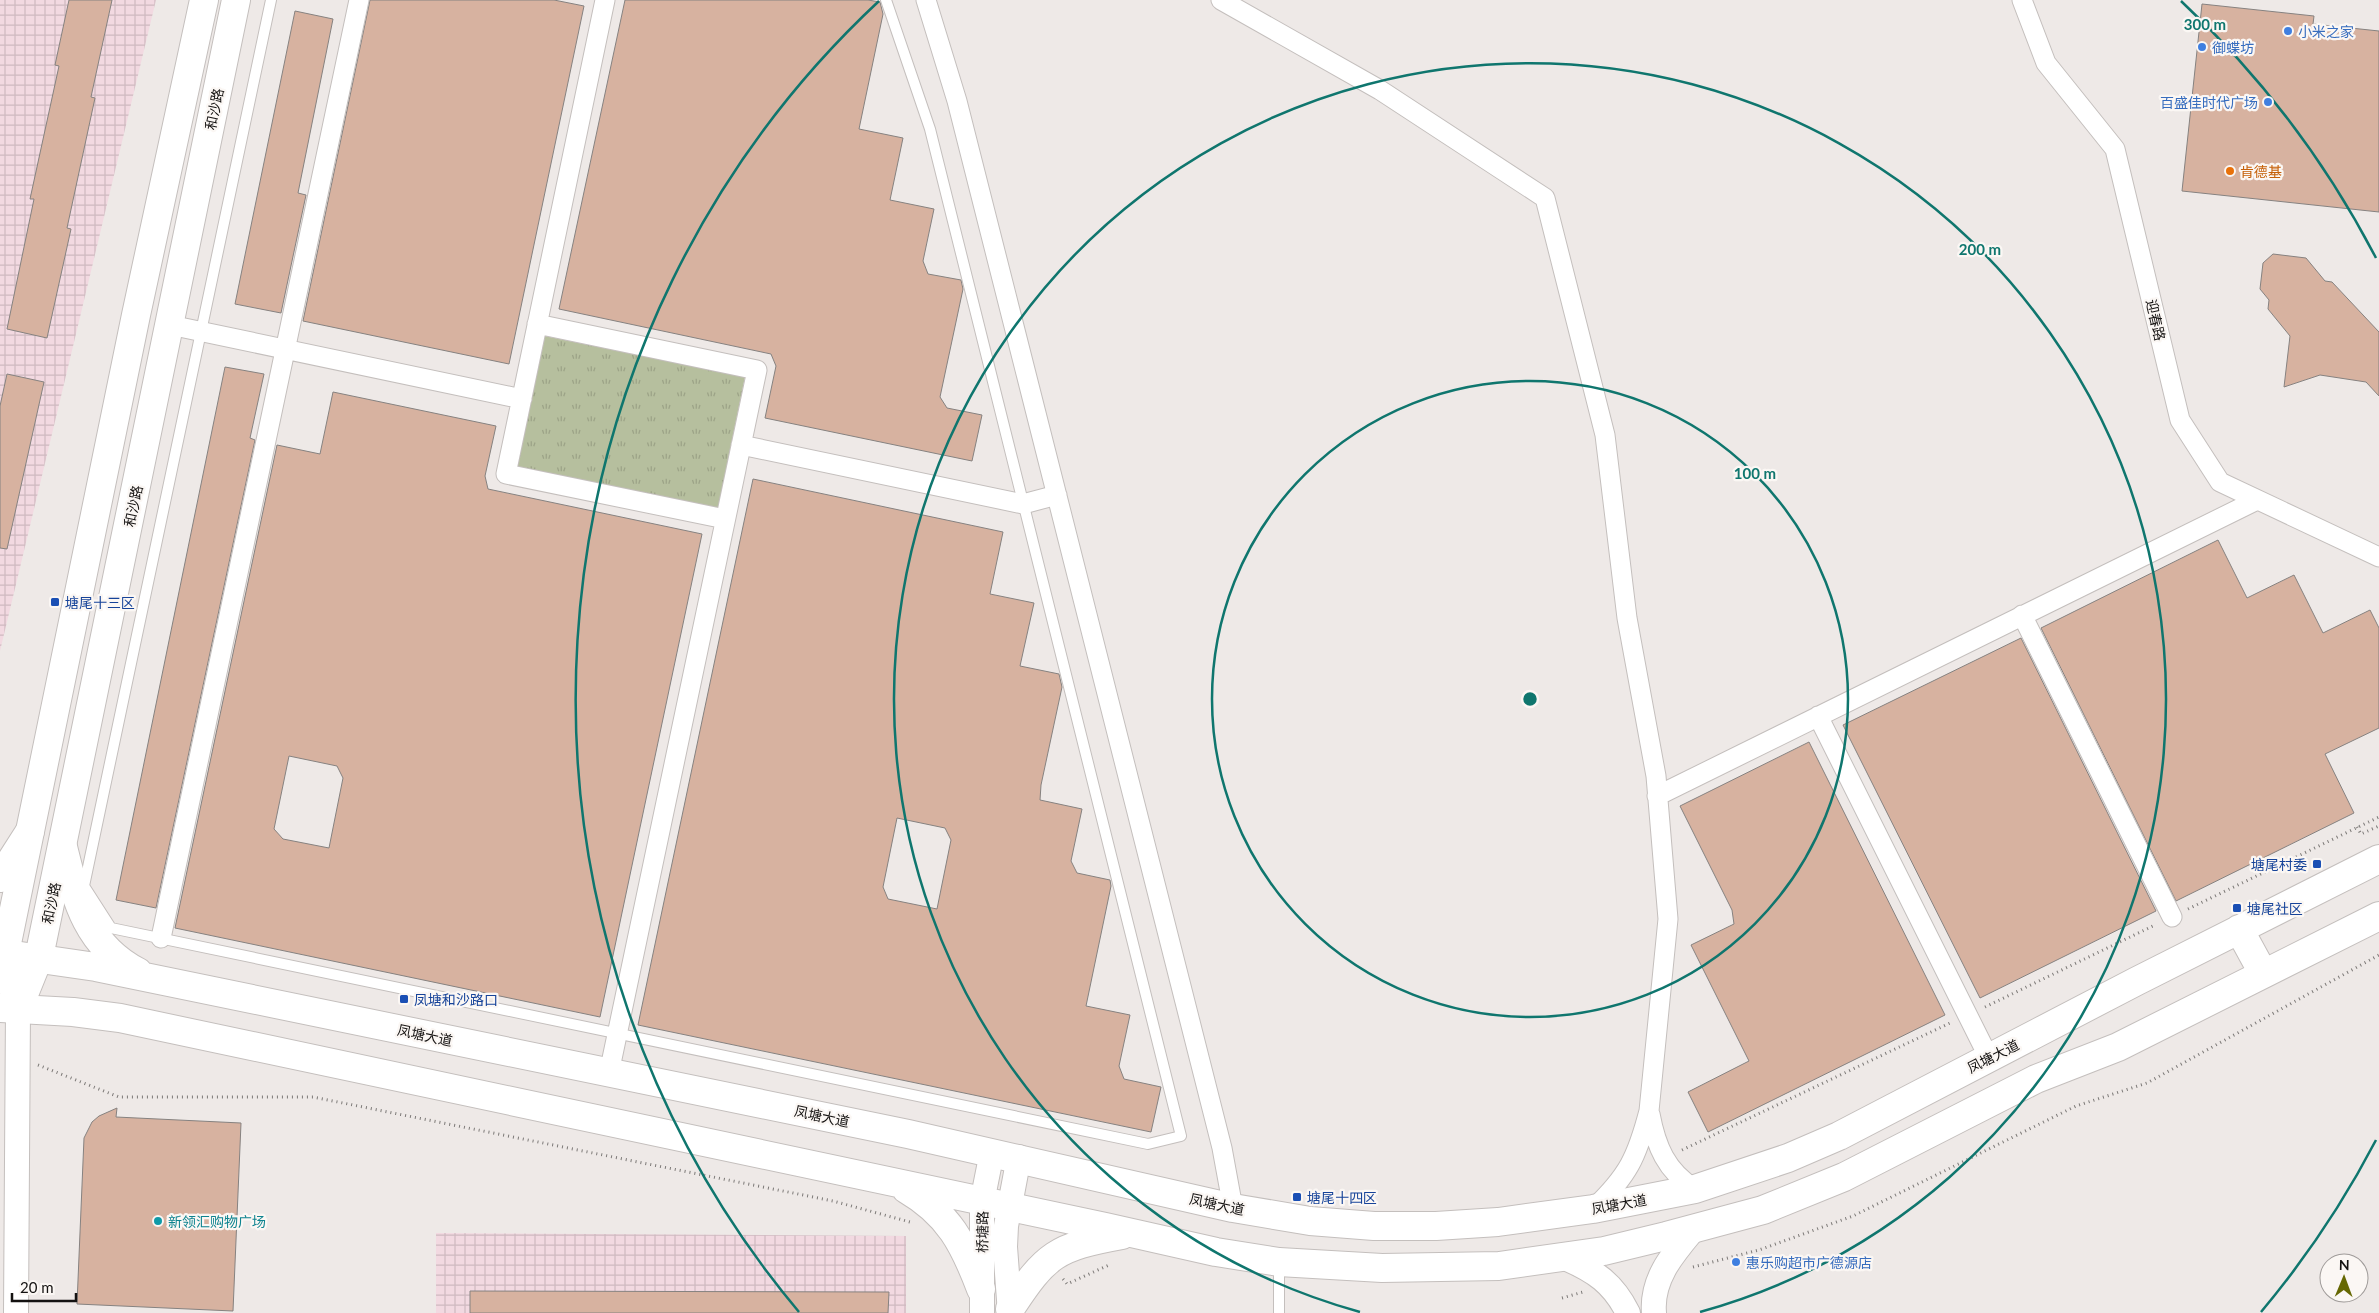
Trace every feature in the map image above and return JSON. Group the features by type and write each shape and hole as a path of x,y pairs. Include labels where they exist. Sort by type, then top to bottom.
{"main road":[{"name":"和沙路","path":"9,1008 3,953 30,831 136,315 204,0"},
{"name":"和沙路","path":"9,1008 39,957 236,0"},
{"path":"0,878 30,831"},
{"path":"63,847 75,898 99,941 122,964 155,980"},
{"name":"凤塘大道","path":"3,953 96,967 992,1152 1233,1208 1310,1221 1374,1226 1498,1222 1593,1209 1695,1189 1788,1158 1839,1136 2239,929 2379,859"},
{"path":"9,1008 73,1012 120,1018 892,1181 1216,1252 1279,1262 1382,1268 1499,1266 1604,1251 1693,1230 1763,1210 1844,1177 2036,1079 2118,1047 2379,916"},
{"path":"2239,929 2263,973"},
{"path":"892,1181 928,1202 947,1222 961,1242 982,1301"},
{"path":"1010,1311 1036,1271 1048,1259 1070,1248 1091,1241 1132,1234"}],"street":[{"path":"161,938 359,0"},
{"path":"605,0 506,474 725,520"},
{"path":"926,0 957,101 1222,1148 1233,1208"},
{"path":"1222,0 1380,90 1545,198 1605,435 1627,618 1656,776 1668,919 1649,1111 1633,1161 1624,1177 1593,1209"},
{"name":"迎春路","path":"2022,0 2046,63 2115,149 2180,420 2220,482 2379,557"},
{"path":"537,324 756,370 609,1073"},
{"path":"170,326 522,399"},
{"path":"741,445 1023,504 1057,495"},
{"path":"1657,796 2256,500"},
{"path":"2022,615 2172,916"},
{"path":"1818,716 1988,1058"},
{"name":"和沙路","path":"9,1008 18,1056 16,1313"},
{"path":"1649,1111 1655,1138 1664,1159 1674,1174 1695,1189"},
{"name":"桥塘路","path":"992,1152 995,1204 1005,1248 1010,1311"},
{"name":"桥塘路","path":"982,1301 995,1204 1019,1158"},
{"path":"1654,1313 1660,1275 1674,1253 1693,1230"},
{"path":"1565,1258 1591,1269 1608,1284 1628,1313"}],"lane":[{"path":"271,0 84,886 111,928 1148,1144 1181,1136 930,129 886,0"},
{"path":"1279,1262 1279,1313"}],"path":[{"path":"1664,1159 1967,1016 2379,817"},
{"path":"2357,827 2361,834 2379,826"},
{"path":"1660,1275 1759,1250 1853,1216 2076,1106 2147,1083 2379,955"},
{"path":"18,1056 119,1097 313,1096 833,1201"},
{"path":"1060,1274 1067,1284 1109,1265"},
{"path":"1562,1298 1608,1284"}],"shaded area":[{"path":"0,0 156,0 0,651"},
{"path":"436,1233 906,1236 906,1313 436,1313"}],"green space":[{"path":"545,336 745,377 718,508 517,467"}],"building":[{"path":"69,0 112,0 91,97 95,98 67,228 71,229 47,338 7,329 34,199 30,199 59,66 55,65"},
{"path":"370,0 554,0 584,6 509,364 303,321"},
{"path":"625,0 868,0 880,2 883,14 859,129 903,138 890,200 934,209 923,261 928,274 961,280 963,289 940,397 947,408 982,415 972,461 765,418 776,366 771,354 559,309"},
{"name":"百盛佳时代广场","path":"2202,4 2314,16 2313,24 2379,31 2379,212 2182,191"},
{"path":"295,11 333,19 298,193 306,195 281,313 235,304"},
{"path":"2273,254 2306,258 2325,281 2332,282 2379,332 2379,396 2366,382 2320,375 2284,387 2290,336 2268,309 2269,300 2260,289 2263,263"},
{"path":"225,367 264,374 250,438 255,440 156,908 116,900"},
{"path":"7,374 44,382 7,549 0,548 0,406"},
{"path":"333,392 496,426 485,476 488,489 702,534 600,1017 175,928 277,445 320,454","holes":["289,756 337,766 343,778 329,848 283,839 274,829"]},
{"path":"753,479 1003,532 990,594 1034,603 1020,666 1059,674 1062,687 1041,785 1040,800 1082,809 1071,861 1077,873 1110,880 1111,886 1086,1006 1130,1015 1119,1066 1124,1079 1161,1087 1151,1132 638,1025","holes":["897,818 945,828 951,840 937,909 888,899 883,887"]},
{"path":"2218,540 2247,598 2294,575 2323,633 2370,610 2379,628 2379,728 2325,754 2354,813 2176,901 2041,628"},
{"path":"2021,638 2156,911 1980,998 1843,725"},
{"path":"1809,742 1945,1015 1708,1132 1688,1092 1749,1061 1691,945 1734,924 1732,910 1680,806"},
{"name":"新领汇购物广场","path":"117,1108 116,1117 241,1123 233,1311 77,1304 84,1138 92,1122 99,1116"},
{"path":"470,1291 889,1292 888,1313 470,1313"}],"place":[{"name":"小米之家","path":"2288,31"},
{"name":"御蝶坊","path":"2202,47"},
{"name":"百盛佳时代广场","path":"2268,102"},
{"name":"肯德基","path":"2230,171"},
{"name":"塘尾十三区","path":"55,602"},
{"name":"塘尾村委","path":"2317,864"},
{"name":"塘尾社区","path":"2237,908"},
{"name":"凤塘和沙路口","path":"404,999"},
{"name":"塘尾十四区","path":"1297,1197"},
{"name":"新领汇购物广场","path":"158,1221"},
{"name":"惠乐购超市广德源店","path":"1736,1262"}]}
